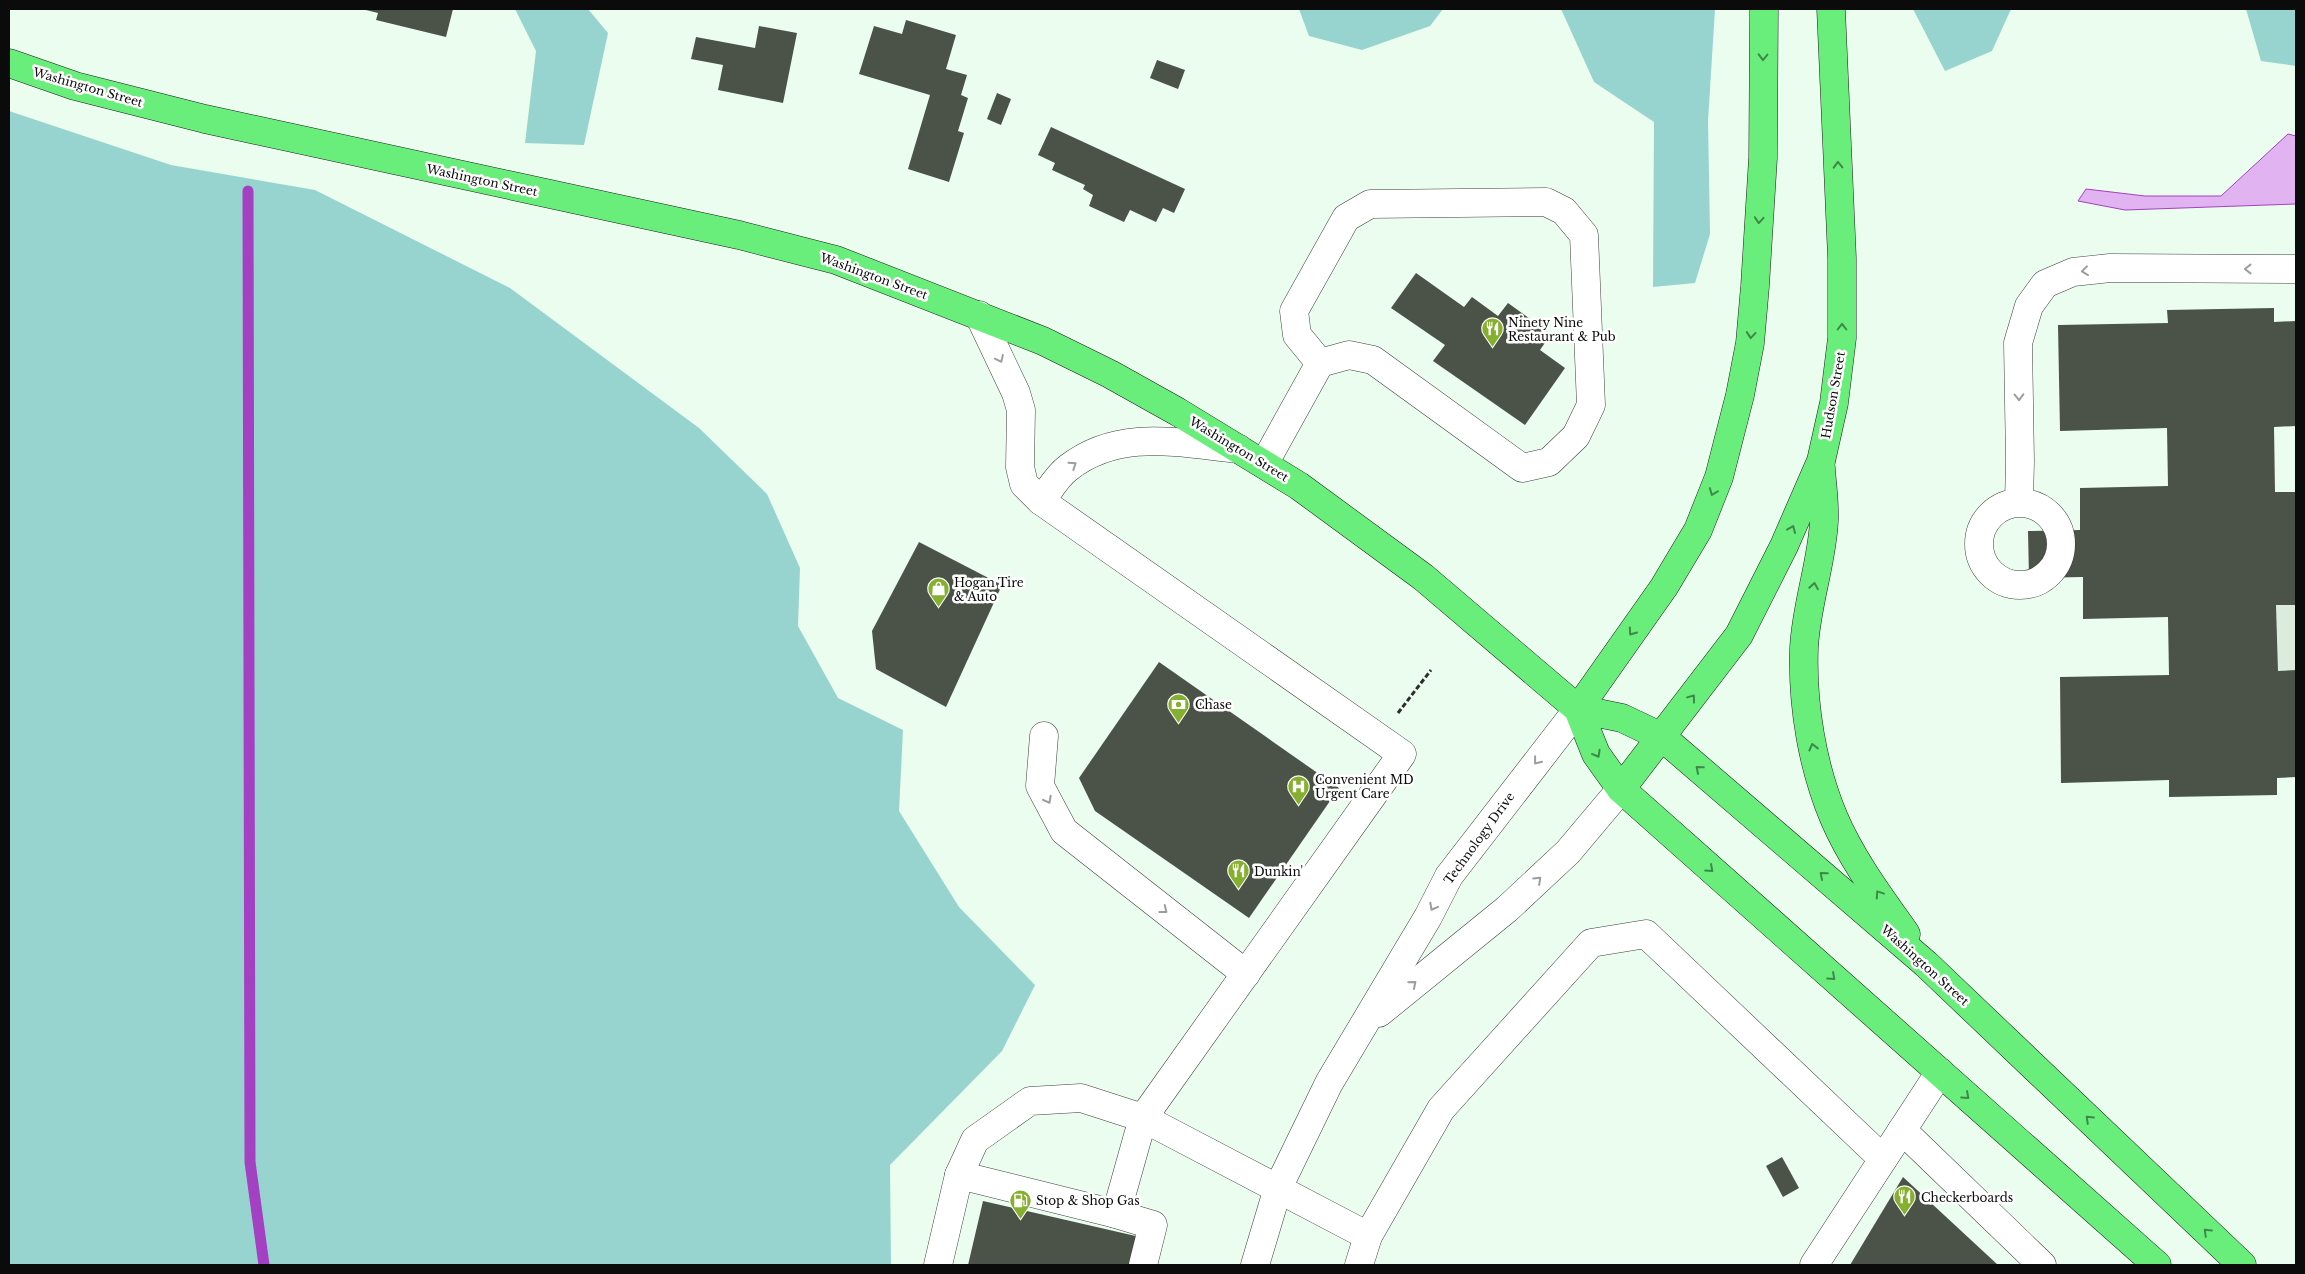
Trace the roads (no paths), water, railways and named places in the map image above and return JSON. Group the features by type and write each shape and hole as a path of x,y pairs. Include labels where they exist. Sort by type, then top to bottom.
{"main road":[{"path":"1578,709 1664,587 1698,530 1718,477 1740,395 1750,344 1763,158 1764,9"},
{"name":"Hudson Street","path":"1621,789 1739,635 1784,546 1821,461 1834,404 1842,338 1842,258 1831,9"},
{"name":"Washington Street","path":"9,63 75,86 205,120 739,235 836,260 1043,341 1110,374 1299,486 1423,578 1578,709 1596,754 1621,789 2157,1265"},
{"path":"1821,461 1824,521 1804,647 1809,730 1820,776 1834,818 1859,865 1926,964"},
{"name":"Washington Street","path":"1578,709 1622,718 1662,737 1926,964 2242,1265"}],"street":[{"path":"1264,464 1320,363 1349,355 1373,360 1522,468 1549,462 1576,436 1591,404 1584,235 1564,211 1546,202 1370,204 1346,218 1294,312 1297,335 1320,363"},
{"path":"2019,502 2018,343 2029,306 2045,284 2073,272 2110,268 2296,269"},
{"path":"979,315 1016,393 1021,410 1020,466 1024,484 1041,501 1402,754 1143,1118 1116,1214"},
{"path":"1041,501 1066,469 1091,453 1110,445 1153,440 1239,449"},
{"name":"Technology Drive","path":"1255,1265 1278,1188 1329,1083 1428,917 1449,876 1578,709"},
{"path":"1044,736 1040,786 1064,831 1246,974"},
{"name":"Technology Drive","path":"1363,1027 1507,909 1568,852 1621,789"},
{"path":"1359,1265 1368,1236 1441,1109 1591,943 1646,934 1883,1159"},
{"path":"1814,1265 1940,1072"},
{"path":"938,1265 959,1175 975,1140 1030,1101 1080,1098 1143,1118 1368,1236"},
{"path":"1902,1130 2042,1265"},
{"path":"959,1175 1153,1225 1143,1265"}],"waterway":[{"path":"248,191 250,1162 264,1265"}],"place":[{"name":"Ninety Nine Restaurant & Pub","path":"1492,348"},
{"name":"Hogan Tire & Auto","path":"938,608"},
{"name":"Chase","path":"1179,723"},
{"name":"Convenient MD Urgent Care","path":"1299,805"},
{"name":"Dunkin'","path":"1238,890"},
{"name":"Checkerboards","path":"1905,1216"},
{"name":"Stop & Shop Gas","path":"1020,1219"}]}
